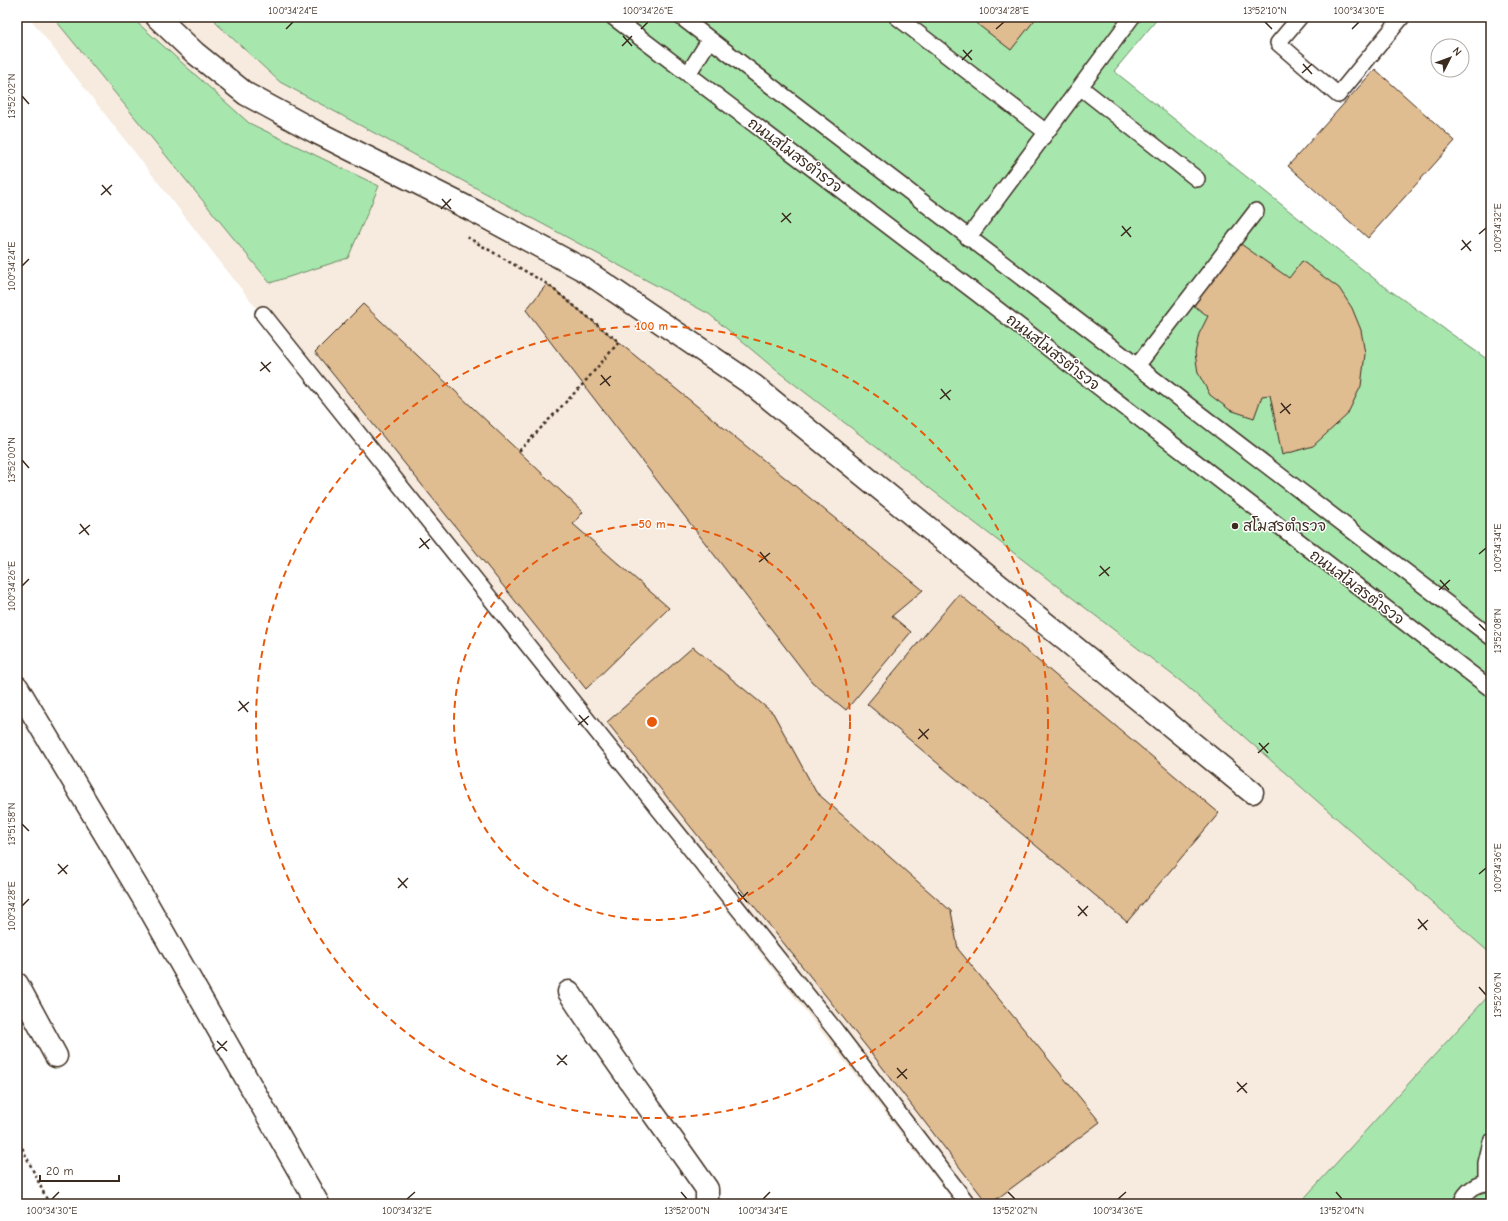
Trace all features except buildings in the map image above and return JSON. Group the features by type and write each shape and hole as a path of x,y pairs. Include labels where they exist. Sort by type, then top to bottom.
{"street":[{"path":"157,17 195,53 246,94 316,132 480,214 584,270 753,385 1252,792"},
{"path":"17,686 147,904 318,1204"},
{"path":"17,984 56,1056"},
{"path":"569,992 607,1050 650,1107 707,1189 707,1204"}],"lane":[{"name":"ถนนสโมสรตำรวจ","path":"613,17 969,287 1491,689"},
{"path":"897,17 1046,132"},
{"path":"968,238 1132,17"},
{"path":"1300,17 1278,43 1338,95 1402,17"},
{"path":"684,18 968,238 1491,637"},
{"path":"688,74 710,39"},
{"path":"1080,87 1197,179"},
{"path":"1137,366 1256,211"},
{"path":"263,314 826,1018 968,1204"},
{"path":"1461,1204 1468,1191 1476,1185 1488,1183 1486,1163 1491,1142"}],"path":[{"path":"466,237 547,284 619,342 583,384 519,451"},
{"path":"17,1137 49,1204"}],"shaded area":[{"path":"29,17 214,17 217,24 280,82 709,314 776,370 1183,683 1491,954 1491,993 1299,1204 956,1204"}],"green space":[{"path":"53,17 131,17 249,123 379,186 348,258 270,283"},
{"name":"สโมสรตำรวจ","path":"214,17 1159,17 1114,71 1381,284 1491,362 1491,954 1183,683 776,370 709,314 280,82 217,24"},
{"path":"1491,993 1491,1204 1299,1204"}],"place":[{"name":"สโมสรตำรวจ","path":"1235,526"}]}
